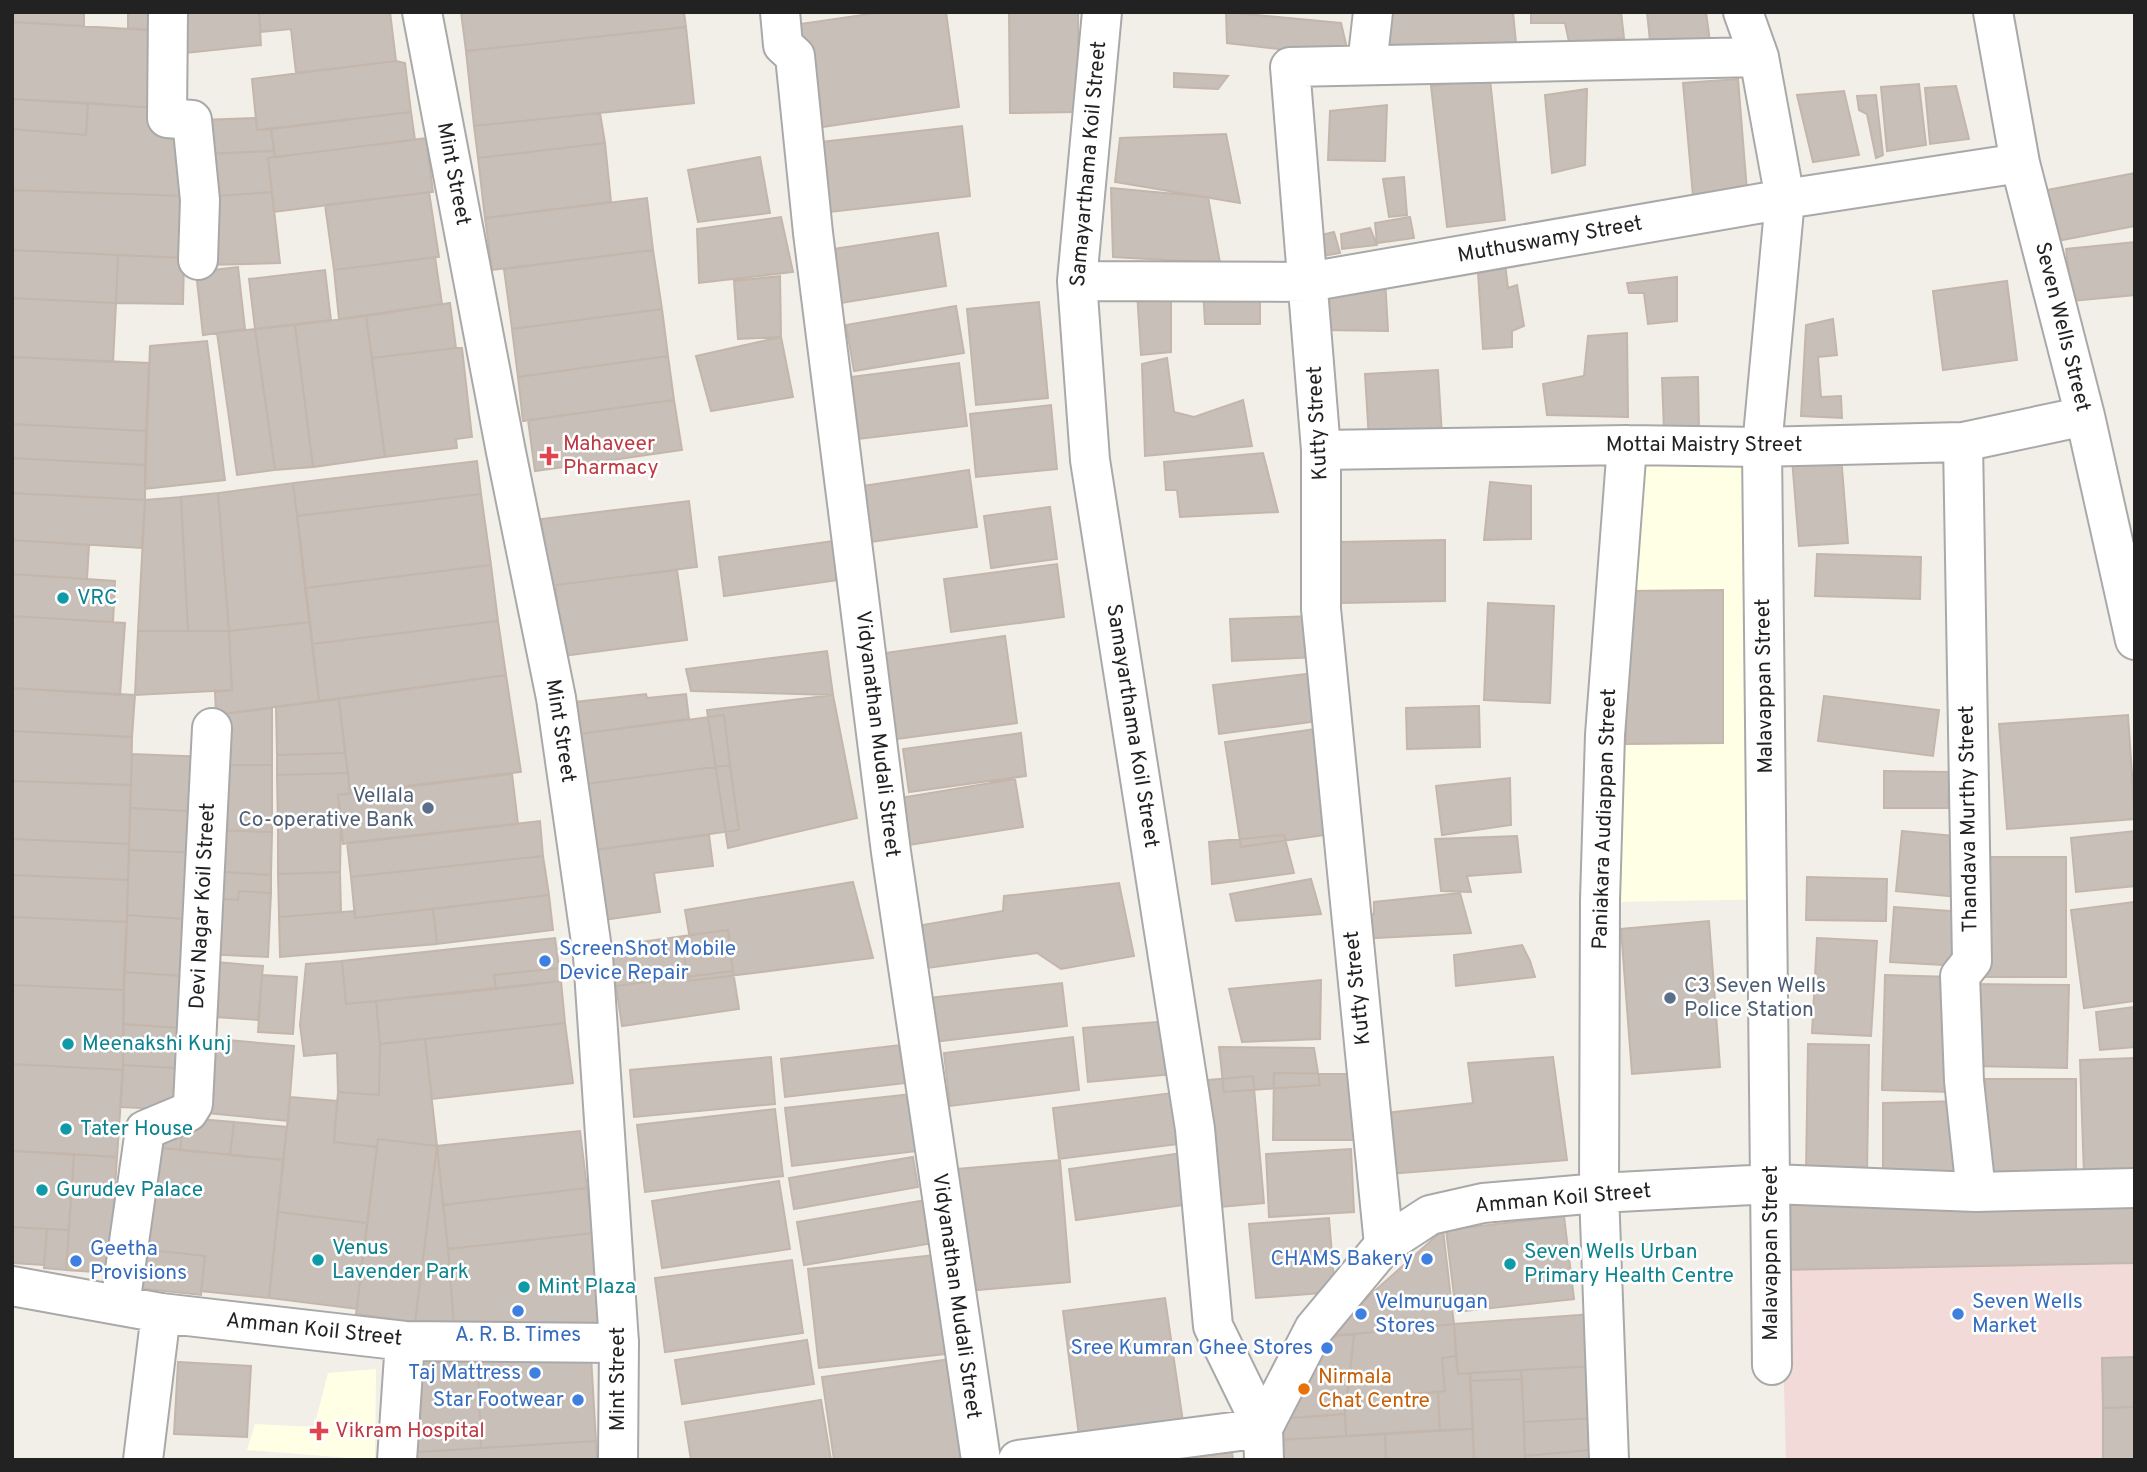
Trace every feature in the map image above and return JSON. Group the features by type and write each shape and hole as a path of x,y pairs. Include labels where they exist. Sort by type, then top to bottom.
{"street":[{"path":"168,12 167,118 192,120 200,200 198,260"},
{"name":"Mint Street","path":"422,12 556,698 593,956 620,1343 618,1460"},
{"name":"Vidyanathan Mudali Street","path":"780,12 783,46 795,56 813,233 891,852 981,1460"},
{"name":"Samayarthama Koil Street","path":"1102,12 1077,281 1090,460 1195,1129 1213,1326 1264,1444"},
{"path":"1367,65 1373,12"},
{"name":"Malavappan Street","path":"1743,12 1759,57 1785,199 1762,447 1772,1365"},
{"name":"Seven Wells Street","path":"1993,12 2020,163 2085,416 2135,640"},
{"name":"Kutty Street","path":"1384,1245 1321,609 1321,450 1290,67 1759,57"},
{"name":"Muthuswamy Street","path":"1077,281 1308,282 1785,199 2020,163"},
{"name":"Mottai Maistry Street","path":"1321,450 1627,445 1762,447 1964,442 2085,416"},
{"name":"Thandava Murthy Street","path":"1964,442 1972,961 1960,976 1964,1081 1976,1192"},
{"name":"Paniakara Audiappan Street","path":"1609,1460 1599,1193 1600,900 1605,735 1627,445"},
{"name":"Devi Nagar Koil Street","path":"120,1305 145,1130 188,1112 193,1104 212,728"},
{"name":"Amman Koil Street","path":"1264,1444 1314,1329 1384,1245 1430,1216 1483,1203 1599,1193 1770,1184 1976,1192 2135,1188"},
{"name":"Amman Koil Street","path":"12,1286 161,1313 405,1341 620,1343"},
{"path":"144,1460 161,1313"},
{"path":"397,1460 405,1341"},
{"path":"1018,1460 1264,1444"}],"shaded area":[{"path":"1779,462 1780,899 1616,902 1639,463"},
{"name":"Seven Wells Market","path":"2135,1194 2135,1357 2102,1358 2103,1460 1786,1460 1779,1200"},
{"path":"376,1369 375,1460 247,1450 255,1424 314,1427 328,1373"}],"building":[{"path":"12,12 84,12 84,26 12,22"},
{"path":"128,12 163,12 163,31 128,28"},
{"path":"173,12 259,12 261,45 177,54"},
{"path":"259,12 390,12 396,61 296,73 291,29 261,32"},
{"path":"461,12 684,12 686,27 466,51"},
{"path":"883,12 946,12 959,107 815,128 800,24"},
{"path":"1009,12 1078,12 1078,112 1010,113"},
{"path":"1226,12 1341,23 1349,57 1227,43"},
{"path":"1377,12 1513,12 1517,53 1372,56"},
{"path":"1531,12 1621,12 1624,38 1569,42 1565,23 1531,23"},
{"path":"1647,12 1706,12 1711,49 1651,51"},
{"path":"12,22 163,31 158,108 12,99"},
{"path":"686,27 694,103 474,126 466,51"},
{"path":"396,61 405,63 411,112 257,130 252,79"},
{"path":"1174,73 1228,76 1218,89 1174,87"},
{"path":"1490,79 1505,220 1447,227 1431,86"},
{"path":"1738,79 1747,191 1693,196 1683,83"},
{"path":"1919,84 1926,145 1887,151 1881,87"},
{"path":"1956,86 1969,139 1930,144 1925,88"},
{"path":"1587,89 1585,165 1552,173 1545,95"},
{"path":"1844,91 1859,155 1813,162 1797,95"},
{"path":"1876,95 1883,155 1876,158 1867,114 1859,110 1857,96"},
{"path":"12,99 88,103 86,135 12,129"},
{"path":"88,103 158,108 186,127 185,196 12,190 12,129 86,135"},
{"path":"1387,105 1385,161 1328,160 1330,111"},
{"path":"411,112 415,140 275,157 271,129"},
{"path":"600,113 605,143 478,158 474,126"},
{"path":"256,118 257,130 271,129 274,151 200,154 199,120"},
{"path":"962,126 970,196 830,212 821,142"},
{"path":"1226,134 1240,203 1115,182 1120,138"},
{"path":"426,138 433,192 274,212 268,158"},
{"path":"605,143 611,202 485,218 478,158"},
{"path":"274,151 275,157 268,158 272,192 204,197 203,154"},
{"path":"760,157 770,213 698,222 688,170"},
{"path":"2135,173 2135,226 2052,242 2042,191"},
{"path":"1404,177 1407,215 1389,217 1383,179"},
{"path":"1111,188 1208,197 1220,263 1113,257"},
{"path":"12,190 185,196 184,258 12,250"},
{"path":"272,192 280,263 205,265 204,197"},
{"path":"429,192 439,257 334,270 325,205"},
{"path":"647,198 653,250 492,270 485,218"},
{"path":"781,217 793,272 699,283 697,229"},
{"path":"1410,217 1414,238 1377,243 1375,223"},
{"path":"1370,228 1377,245 1342,249 1341,234"},
{"path":"1334,232 1340,253 1311,258 1309,238"},
{"path":"938,233 946,286 828,305 820,251"},
{"path":"2135,242 2135,295 2072,301 2066,249"},
{"path":"12,250 118,255 116,303 12,298"},
{"path":"653,250 662,309 512,329 504,269"},
{"path":"118,255 184,258 183,304 116,303"},
{"path":"435,257 442,304 339,319 334,270"},
{"path":"1505,263 1508,288 1517,285 1524,326 1512,331 1512,347 1483,349 1478,273"},
{"path":"238,267 245,329 203,335 196,272"},
{"path":"325,270 331,320 255,329 249,279"},
{"path":"780,276 781,337 738,339 734,281"},
{"path":"1677,277 1677,321 1648,324 1644,293 1629,293 1627,283"},
{"path":"1385,278 1388,331 1322,330 1320,289"},
{"path":"2007,281 2017,360 1943,370 1933,291"},
{"path":"1203,288 1260,289 1260,324 1205,324"},
{"path":"1137,292 1171,292 1171,352 1141,355"},
{"path":"12,298 116,303 113,362 12,357"},
{"path":"1039,302 1048,398 976,405 967,309"},
{"path":"450,303 456,348 372,358 366,316"},
{"path":"956,306 964,353 854,371 846,325"},
{"path":"662,309 668,356 518,377 512,329"},
{"path":"366,316 385,457 313,467 295,325"},
{"path":"1833,319 1837,355 1818,357 1821,397 1841,396 1842,418 1801,416 1806,325"},
{"path":"295,325 313,467 275,470 255,329"},
{"path":"255,329 275,470 237,475 217,333"},
{"path":"1627,333 1628,417 1547,415 1543,384 1584,376 1588,336"},
{"path":"781,337 793,397 711,411 696,356"},
{"path":"207,341 225,480 145,489 150,346"},
{"path":"462,348 472,437 456,439 457,448 385,457 372,358"},
{"path":"668,356 674,400 523,421 518,377"},
{"path":"12,357 149,363 146,431 12,424"},
{"path":"1167,358 1174,412 1194,417 1243,400 1252,446 1145,456 1142,364"},
{"path":"959,363 967,426 859,439 850,377"},
{"path":"1438,370 1442,436 1369,440 1365,374"},
{"path":"1698,377 1699,429 1664,430 1662,378"},
{"path":"674,400 682,450 535,471 528,420"},
{"path":"1051,405 1057,469 976,477 970,414"},
{"path":"12,424 146,431 145,465 12,458"},
{"path":"1263,453 1278,512 1180,517 1177,490 1166,490 1164,462"},
{"path":"1841,455 1848,543 1799,546 1792,459"},
{"path":"12,458 145,465 145,500 12,493"},
{"path":"477,461 481,494 297,516 293,483"},
{"path":"969,470 977,527 870,542 862,486"},
{"path":"1490,482 1531,486 1531,539 1484,540"},
{"path":"293,483 310,622 229,631 218,493"},
{"path":"12,493 145,500 142,548 12,540"},
{"path":"218,493 229,631 188,631 181,497"},
{"path":"481,494 491,565 305,588 297,516"},
{"path":"181,497 188,631 138,631 145,500"},
{"path":"689,501 697,567 550,586 541,519"},
{"path":"1050,507 1057,559 991,568 984,516"},
{"path":"12,540 89,545 87,579 12,574"},
{"path":"841,540 846,579 724,596 719,557"},
{"path":"1445,540 1445,601 1340,603 1339,542"},
{"path":"1817,554 1921,557 1920,599 1815,596"},
{"path":"1057,564 1064,617 951,632 944,579"},
{"path":"491,565 498,621 312,644 305,588"},
{"path":"677,570 687,640 564,656 555,585"},
{"name":"VRC","path":"12,574 115,581 113,622 12,616"},
{"path":"1723,590 1723,743 1626,744 1625,591"},
{"path":"1488,603 1554,606 1550,703 1484,700"},
{"path":"12,616 125,623 120,695 12,688"},
{"path":"1315,616 1317,657 1232,661 1230,619"},
{"path":"498,621 506,675 319,701 312,644"},
{"path":"310,622 319,701 216,715 215,692 232,690 229,631"},
{"path":"138,631 229,631 232,690 135,695"},
{"path":"1005,636 1017,723 890,740 878,654"},
{"path":"827,651 833,695 691,691 686,669"},
{"path":"1314,673 1319,721 1219,734 1213,685"},
{"path":"506,675 521,772 350,793 339,699"},
{"path":"12,688 135,695 132,737 12,731"},
{"path":"646,694 647,698 686,694 689,719 579,734 575,702"},
{"path":"833,695 857,818 728,848 707,710"},
{"path":"1824,696 1939,710 1933,756 1818,741"},
{"path":"339,699 345,753 277,755 276,707"},
{"path":"1479,706 1480,747 1407,749 1406,708"},
{"path":"272,708 272,765 214,765 216,715"},
{"path":"724,715 730,765 585,784 579,734"},
{"path":"2128,715 2135,819 2007,829 1999,724"},
{"path":"1323,728 1339,833 1241,847 1225,742"},
{"path":"12,731 132,737 131,785 12,781"},
{"path":"1021,733 1026,776 909,792 903,749"},
{"path":"345,753 348,773 277,775 277,755"},
{"path":"132,754 207,757 205,812 130,808"},
{"path":"214,765 272,765 272,832 211,830"},
{"path":"730,765 739,830 594,850 585,784"},
{"path":"1884,771 1949,772 1948,808 1884,808"},
{"path":"348,773 350,793 338,795 341,821 278,824 277,775"},
{"name":"Vellala Co-operative Bank","path":"512,774 518,824 343,844 338,795"},
{"path":"1510,778 1511,825 1442,835 1436,786"},
{"path":"1015,779 1023,827 902,846 894,799"},
{"path":"12,781 131,785 129,844 12,839"},
{"path":"130,808 205,812 202,853 129,850"},
{"path":"341,821 340,872 278,874 278,824"},
{"path":"540,821 543,856 351,877 347,843"},
{"path":"211,830 272,832 271,875 209,871"},
{"path":"1902,831 1964,837 1958,897 1896,891"},
{"path":"2135,831 2135,886 2076,892 2071,838"},
{"path":"709,835 713,866 654,873 660,912 603,920 594,850"},
{"path":"1284,835 1294,873 1212,884 1209,842"},
{"path":"1517,836 1521,872 1467,876 1471,892 1441,891 1435,839"},
{"path":"12,839 129,844 128,880 12,875"},
{"path":"129,850 202,853 198,920 127,915"},
{"path":"543,856 549,895 355,918 351,877"},
{"path":"1979,857 2066,857 2066,977 1979,977"},
{"path":"209,871 271,875 271,893 239,891 238,900 208,898"},
{"path":"340,872 341,912 279,917 278,874"},
{"path":"12,875 128,880 127,922 12,917"},
{"path":"1807,877 1887,879 1886,921 1806,920"},
{"path":"1311,879 1321,914 1236,921 1230,894"},
{"path":"853,882 873,958 689,981 684,957 692,951 685,910"},
{"path":"1119,883 1134,956 1061,969 1037,953 928,968 917,926 1003,911 1004,896"},
{"path":"239,891 271,893 268,957 204,954 208,898 238,900"},
{"path":"1460,893 1471,933 1358,939 1355,915 1374,914 1374,902"},
{"path":"549,895 553,930 437,944 433,909"},
{"path":"2135,902 2135,1001 2084,1008 2071,910"},
{"path":"1894,907 1964,912 1961,966 1890,962"},
{"path":"433,909 437,944 280,957 279,917 355,911 355,918"},
{"path":"127,915 198,920 196,977 124,972"},
{"path":"12,917 127,922 124,990 12,985"},
{"name":"C3 Seven Wells Police Station","path":"1709,921 1720,1067 1632,1074 1621,929"},
{"path":"728,930 733,971 616,986 611,946"},
{"path":"555,938 559,968 494,975 496,989 346,1004 342,961"},
{"path":"1817,938 1877,941 1871,1036 1812,1033"},
{"path":"1522,945 1535,977 1456,986 1454,955"},
{"path":"205,961 263,966 258,1020 200,1016"},
{"path":"342,961 346,1004 376,1001 380,1044 379,1095 338,1092 337,1053 304,1056 300,1025 306,964"},
{"path":"559,968 561,981 496,989 494,975"},
{"path":"733,971 739,1009 622,1026 616,986"},
{"path":"124,972 196,977 194,1029 123,1024"},
{"path":"262,975 297,977 293,1034 258,1032"},
{"path":"1885,975 1953,977 1950,1092 1882,1090"},
{"path":"1321,980 1320,1039 1242,1042 1229,989"},
{"path":"561,981 565,1023 380,1044 376,1001"},
{"path":"1062,983 1067,1026 934,1042 929,998"},
{"path":"1970,984 2069,985 2067,1068 1969,1066"},
{"name":"Meenakshi Kunj","path":"12,985 124,990 123,1070 12,1064"},
{"path":"2135,1007 2135,1047 2100,1050 2096,1012"},
{"path":"1169,1021 1173,1074 1088,1082 1083,1028"},
{"path":"565,1023 573,1083 432,1099 425,1039"},
{"path":"123,1024 194,1029 192,1069 123,1065"},
{"path":"1073,1037 1079,1090 950,1106 944,1053"},
{"path":"205,1038 294,1046 288,1121 197,1112"},
{"path":"425,1039 437,1146 378,1139 377,1147 334,1142 338,1092 379,1095 380,1044"},
{"path":"909,1044 913,1082 785,1097 781,1059"},
{"path":"1808,1044 1869,1045 1867,1174 1806,1173"},
{"path":"1219,1047 1314,1048 1320,1085 1224,1092"},
{"path":"771,1057 775,1104 634,1117 630,1070"},
{"path":"1553,1057 1567,1160 1389,1174 1386,1113 1473,1103 1468,1063"},
{"path":"2134,1058 2135,1172 2084,1175 2080,1060"},
{"name":"Tater House","path":"12,1064 123,1070 117,1157 12,1151"},
{"path":"123,1065 192,1069 184,1110 120,1107"},
{"path":"1274,1073 1361,1074 1361,1140 1273,1140"},
{"path":"1253,1076 1264,1203 1209,1208 1197,1081"},
{"path":"1985,1079 2076,1079 2076,1175 1985,1175"},
{"path":"1180,1092 1187,1143 1059,1159 1053,1108"},
{"path":"911,1094 918,1151 792,1166 785,1108"},
{"path":"290,1097 337,1101 334,1142 377,1147 367,1223 278,1212"},
{"path":"1961,1101 1962,1177 1883,1178 1883,1103"},
{"path":"775,1109 783,1176 645,1192 637,1125"},
{"path":"184,1118 234,1122 230,1155 180,1150"},
{"path":"184,1118 180,1150 152,1147"},
{"path":"234,1122 287,1127 283,1160 230,1155"},
{"path":"580,1131 587,1188 443,1205 437,1146"},
{"path":"378,1139 437,1146 415,1322 356,1314"},
{"path":"437,1146 448,1249 454,1326 415,1322"},
{"path":"152,1147 283,1160 269,1298 201,1291 205,1256 141,1249"},
{"path":"1351,1149 1354,1212 1269,1217 1266,1154"},
{"name":"Gurudev Palace","path":"12,1151 74,1154 69,1230 12,1227"},
{"path":"1183,1153 1191,1204 1076,1220 1069,1169"},
{"path":"74,1154 117,1157 109,1273 66,1270"},
{"path":"913,1157 918,1187 794,1209 789,1178"},
{"path":"1060,1160 1070,1282 968,1291 957,1169"},
{"path":"779,1181 790,1249 662,1268 652,1201"},
{"path":"587,1188 593,1233 448,1249 443,1205"},
{"path":"2135,1194 2135,1263 1780,1270 1779,1200"},
{"path":"938,1198 945,1241 804,1265 797,1222"},
{"name":"Venus Lavender Park","path":"278,1212 367,1223 357,1309 269,1298"},
{"name":"Seven Wells Urban Primary Health Centre","path":"1564,1216 1574,1299 1456,1312 1446,1230"},
{"path":"1329,1218 1335,1292 1256,1298 1249,1224"},
{"path":"12,1227 47,1229 44,1265 12,1263"},
{"path":"47,1229 69,1230 66,1270 44,1268"},
{"path":"1443,1230 1454,1324 1323,1337"},
{"name":"Mint Plaza","path":"593,1233 602,1328 454,1326 448,1249"},
{"path":"141,1249 205,1256 201,1295 137,1288"},
{"path":"934,1255 945,1354 819,1368 808,1269"},
{"path":"792,1260 803,1333 665,1352 655,1278"},
{"path":"1165,1298 1183,1422 1079,1436 1063,1311"},
{"path":"1592,1314 1594,1366 1458,1374 1454,1324"},
{"path":"1454,1324 1456,1356 1442,1358 1445,1391 1347,1400 1354,1334"},
{"path":"1354,1334 1345,1414 1277,1419 1323,1337"},
{"path":"807,1340 814,1384 682,1404 675,1360"},
{"path":"591,1356 596,1441 481,1448 478,1361"},
{"path":"1456,1356 1458,1374 1470,1373 1473,1429 1440,1430 1438,1392 1445,1391 1442,1358"},
{"path":"2135,1357 2135,1407 2103,1408 2102,1358"},
{"path":"951,1359 966,1460 834,1460 822,1377"},
{"path":"478,1361 481,1448 402,1453 408,1364"},
{"path":"178,1362 251,1366 247,1437 174,1434"},
{"path":"1594,1366 1597,1418 1524,1422 1521,1370"},
{"path":"1521,1370 1522,1379 1470,1381 1470,1373"},
{"path":"1522,1379 1525,1460 1474,1460 1470,1381"},
{"path":"1438,1392 1440,1430 1346,1436 1347,1400"},
{"path":"821,1400 831,1460 691,1460 685,1422"},
{"path":"2135,1407 2135,1460 2103,1460 2103,1408"},
{"path":"1345,1414 1346,1436 1278,1440 1277,1419"},
{"path":"1597,1418 1599,1449 1525,1456 1524,1422"},
{"path":"1473,1429 1474,1460 1386,1460 1385,1434"},
{"path":"1385,1434 1386,1460 1279,1460 1278,1440"},
{"path":"596,1441 597,1460 402,1460 402,1453"},
{"path":"1231,1444 1233,1460 1133,1460"},
{"path":"1599,1449 1600,1460 1525,1460 1525,1456"}],"place":[{"name":"Mahaveer Pharmacy","path":"549,456"},
{"name":"VRC","path":"63,598"},
{"name":"Vellala Co-operative Bank","path":"428,808"},
{"name":"ScreenShot Mobile Device Repair","path":"545,961"},
{"name":"C3 Seven Wells Police Station","path":"1670,998"},
{"name":"Meenakshi Kunj","path":"68,1044"},
{"name":"Tater House","path":"66,1129"},
{"name":"Gurudev Palace","path":"42,1190"},
{"name":"CHAMS Bakery","path":"1427,1259"},
{"name":"Venus Lavender Park","path":"318,1260"},
{"name":"Geetha Provisions","path":"76,1261"},
{"name":"Seven Wells Urban Primary Health Centre","path":"1510,1264"},
{"name":"Mint Plaza","path":"524,1287"},
{"name":"A. R. B. Times","path":"518,1311"},
{"name":"Velmurugan Stores","path":"1361,1314"},
{"name":"Seven Wells Market","path":"1958,1314"},
{"name":"Sree Kumran Ghee Stores","path":"1327,1348"},
{"name":"Taj Mattress","path":"535,1373"},
{"name":"Nirmala Chat Centre","path":"1304,1389"},
{"name":"Star Footwear","path":"578,1400"},
{"name":"Vikram Hospital","path":"319,1431"}]}
